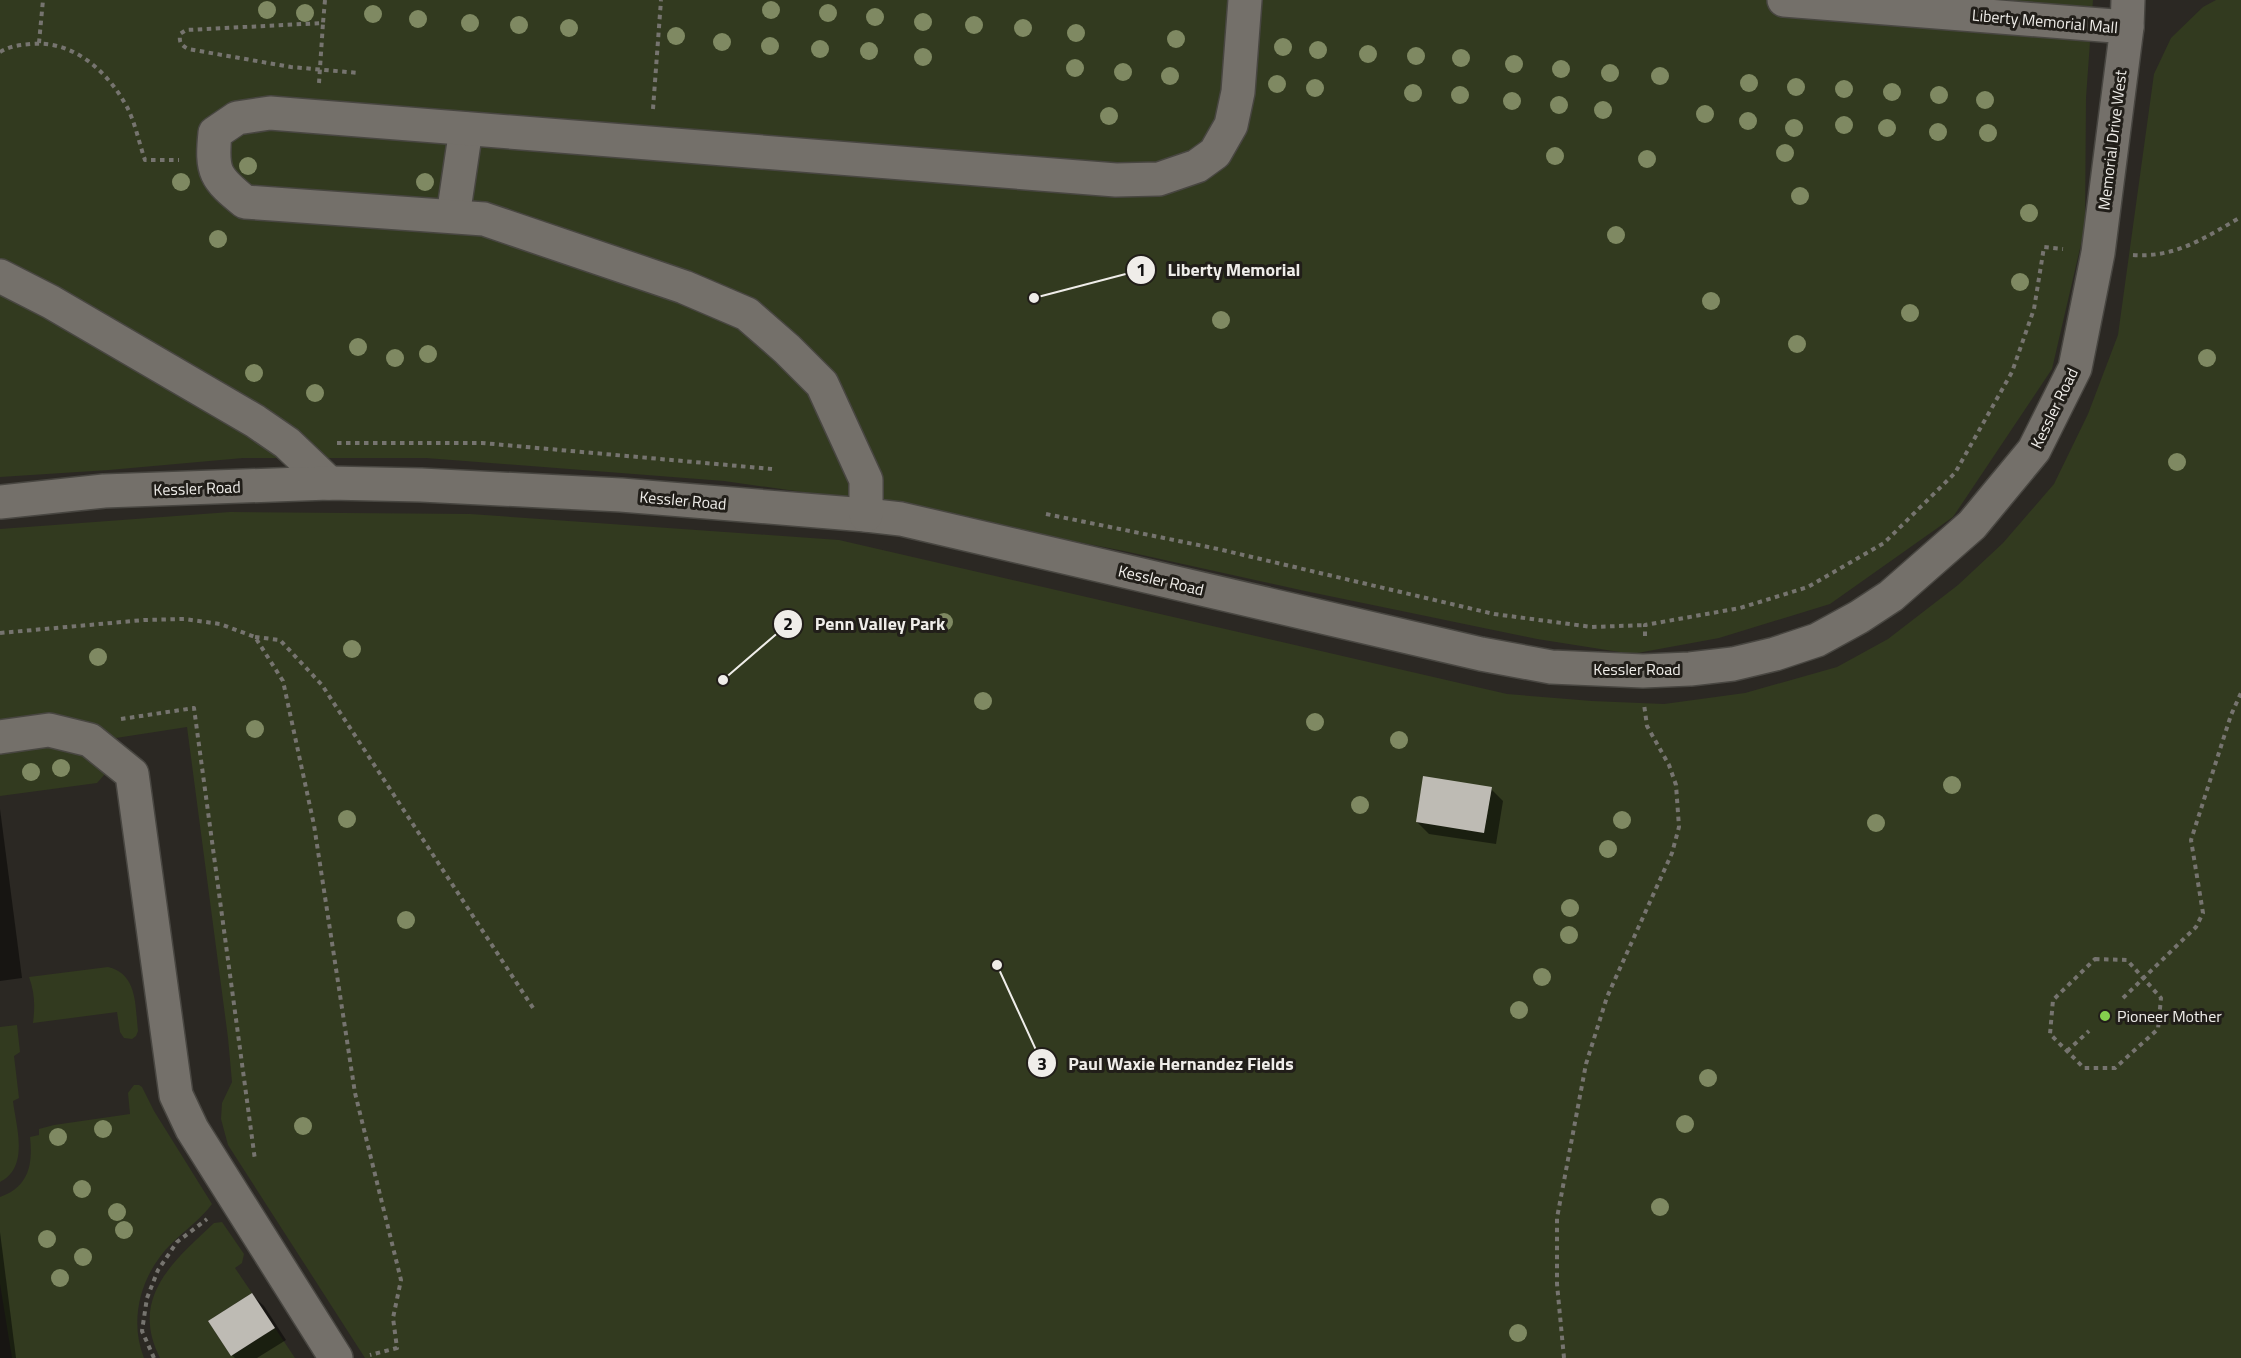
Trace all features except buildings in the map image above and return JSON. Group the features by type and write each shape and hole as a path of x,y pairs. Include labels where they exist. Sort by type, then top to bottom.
{"street":[{"path":"866,515 866,480 822,384 747,314 684,287 483,219 245,202 223,185 212,160 215,134 237,118 270,113 1116,180 1159,179 1197,166 1215,153 1231,125 1238,92 1245,0"},
{"name":"Liberty Memorial Mall","path":"1784,0 2128,14"},
{"name":"Memorial Drive West","path":"2098,253 2128,14"},
{"path":"453,216 466,129"},
{"name":"Kessler Road","path":"0,502 104,491 329,483 621,495 866,515 901,519 1481,654 1551,667 1643,671 1733,664 1775,654 1816,640 1859,617 1891,596 1972,525 2034,450 2075,368 2098,253"},
{"path":"0,276 51,302 255,421 287,443 329,483"},
{"path":"0,737 49,730 90,741 132,774 176,1095 192,1129 336,1358"}],"path":[{"path":"39,43 43,0"},
{"path":"320,69 325,0"},
{"path":"651,143 661,0"},
{"path":"324,23 186,30 180,34 179,40 188,49 291,67 359,73"},
{"path":"0,52 10,46 39,43 61,46 71,51 90,62 112,83 128,109 145,160 212,160"},
{"path":"1564,1358 1557,1284 1557,1218 1586,1064 1607,997 1672,853 1679,827 1676,785 1669,765 1644,718 1645,625 1740,608 1808,587 1884,543 1955,473 2012,372 2034,309 2044,246 2147,256 2192,245 2241,217"},
{"path":"0,633 144,620 184,619 220,624 255,637 280,640 322,685 535,1011"},
{"path":"255,637 283,681 314,825 356,1093 400,1280 393,1318 398,1348 361,1358"},
{"path":"2123,998 2196,927 2203,913 2190,840 2230,715 2241,693"},
{"path":"116,720 194,708 256,1170"},
{"path":"2095,959 2127,960 2144,977 2161,998 2158,1029 2115,1068 2084,1068 2050,1034 2053,1000 2095,959"},
{"path":"2067,1051 2089,1031"},
{"path":"154,1358 142,1331 147,1298 158,1270 177,1242 214,1213"}],"green space":[{"path":"0,0 2093,0 2086,98 2085,227 2052,369 1953,517 1830,604 1719,638 1632,654 1537,639 1124,551 866,501 724,481 426,458 243,458 0,477"},
{"path":"2216,0 2241,0 2241,1358 365,1358 228,1145 221,1119 222,1103 232,1082 228,1038 187,727 116,738 58,715 0,722 0,529 230,512 470,514 839,540 1507,694 1664,704 1745,693 1837,667 1888,639 1958,585 2003,543 2054,484 2088,414 2118,335 2154,74 2171,38 2203,7"},
{"path":"50,747 79,752 105,774 97,783 0,796 0,753"},
{"path":"108,967 125,976 133,992 138,1031 132,1039 124,1038 120,1032 117,1012 33,1023 34,1000 29,977"},
{"path":"17,1025 20,1052 14,1056 19,1098 13,1101 18,1134 18,1157 15,1167 0,1182 0,1027"},
{"path":"134,1085 142,1087 154,1111 212,1204 172,1243 153,1268 146,1282 141,1296 137,1327 144,1358 12,1358 0,1284 0,1197 10,1193 23,1181 31,1156 30,1137 39,1135 39,1129 130,1114 128,1093"},
{"path":"222,1222 244,1254 242,1263 235,1268 252,1293 208,1321 231,1356 275,1328 295,1358 160,1358 152,1336 150,1317 153,1298 160,1282 171,1266 199,1237 214,1223"}],"place":[{"name":"Liberty Memorial","path":"1034,298"},
{"name":"Penn Valley Park","path":"723,680"},
{"name":"Paul Waxie Hernandez Fields","path":"997,965"},
{"name":"Pioneer Mother","path":"2105,1016"}]}
